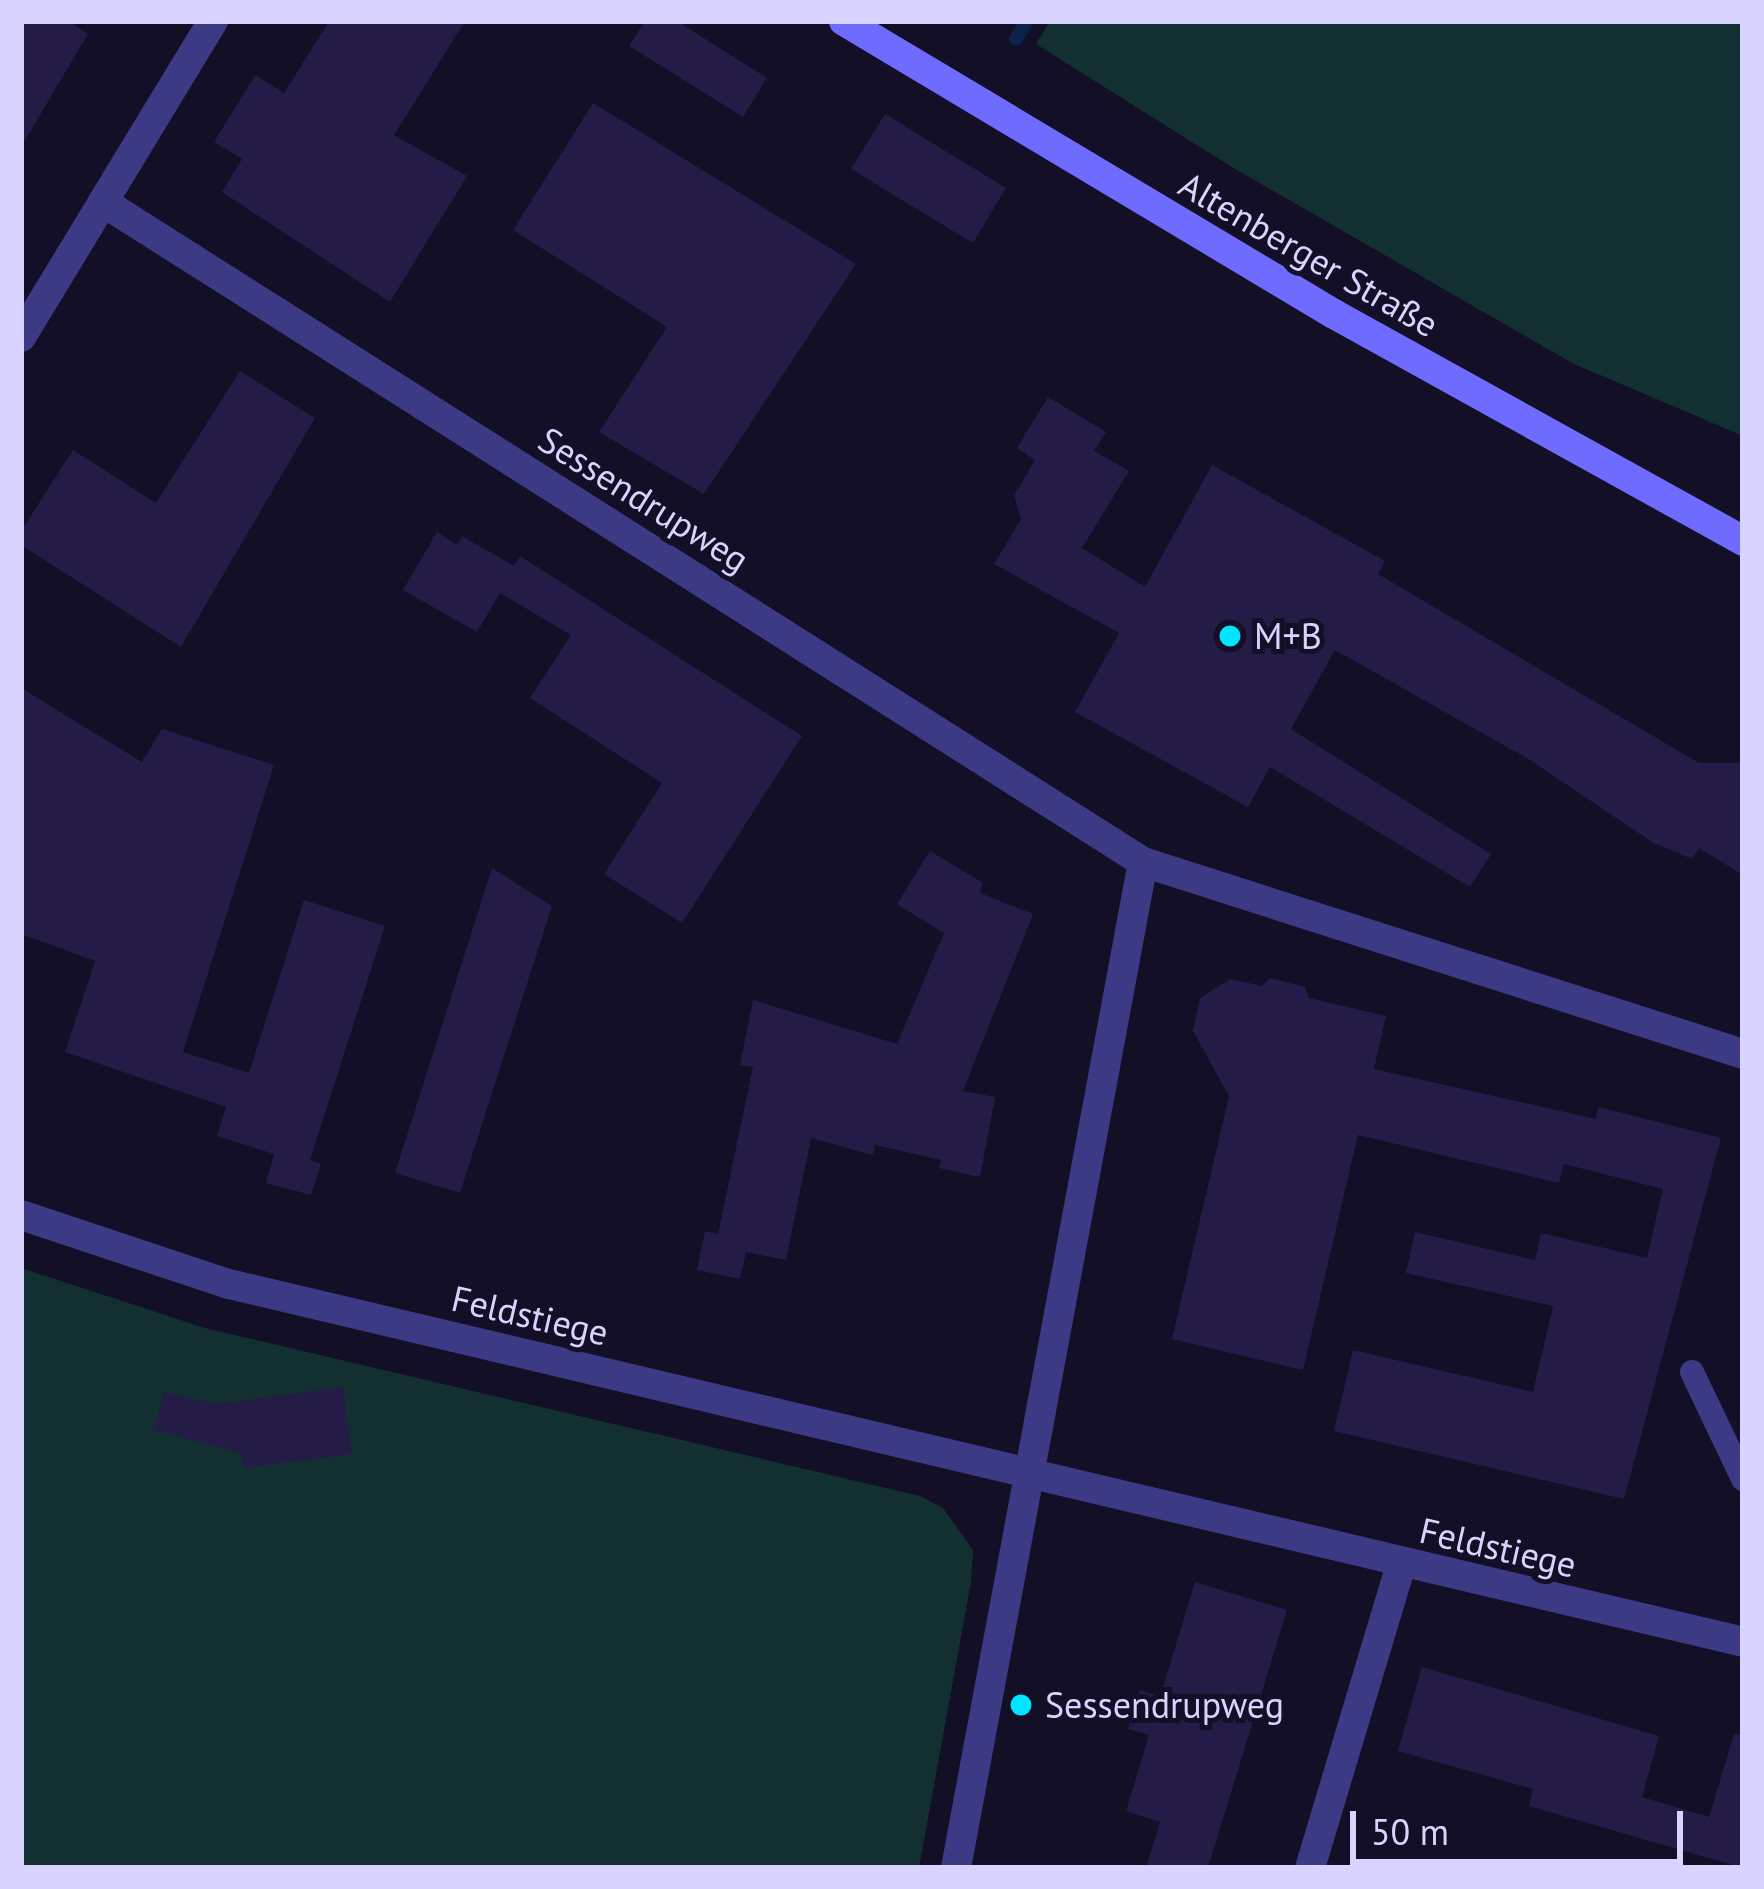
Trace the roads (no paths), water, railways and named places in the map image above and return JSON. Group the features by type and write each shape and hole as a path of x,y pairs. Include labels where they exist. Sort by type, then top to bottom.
{"main road":[{"name":"Altenberger Straße","path":"844,21 1316,303 1743,541"}],"street":[{"path":"21,337 213,21"},
{"name":"Sessendrupweg","path":"103,202 1143,862 1743,1054"},
{"path":"956,1868 1143,862"},
{"name":"Feldstiege","path":"21,1215 244,1288 1743,1642"},
{"path":"1310,1868 1401,1564"}],"lane":[{"path":"1692,1372 1743,1479"}],"waterway":[{"path":"1016,39 1027,21"}],"place":[{"name":"M+B","path":"1230,636"},
{"name":"Sessendrupweg","path":"1021,1705"}]}
